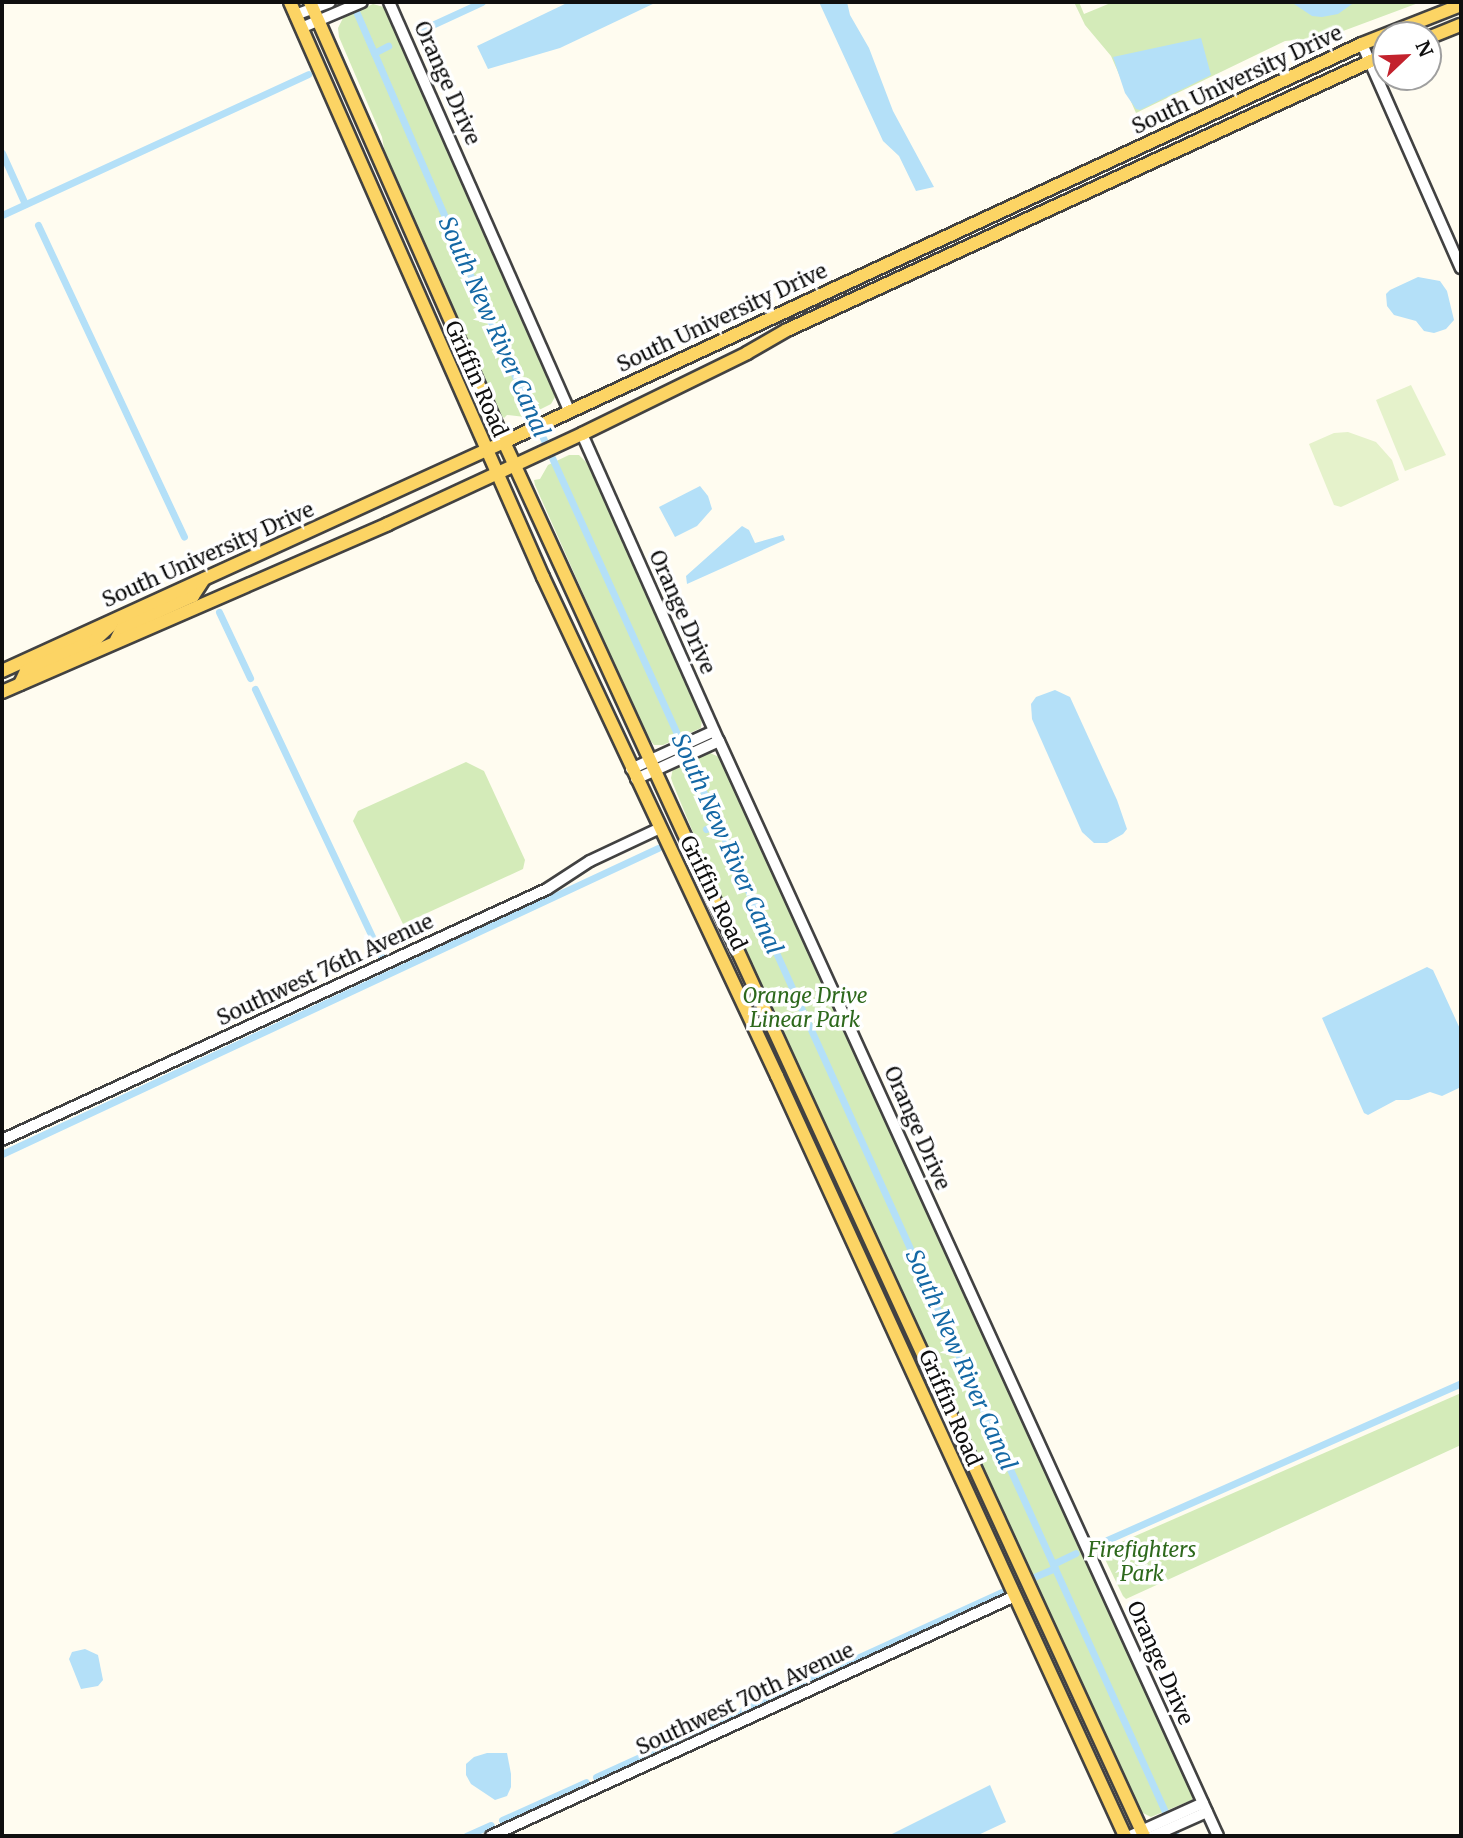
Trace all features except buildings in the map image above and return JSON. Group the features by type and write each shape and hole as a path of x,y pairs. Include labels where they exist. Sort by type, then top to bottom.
{"main road":[{"name":"Griffin Road","path":"290,2 486,450 634,774 732,978 1125,1836"},
{"name":"South University Drive","path":"2,671 523,434 1362,44 1461,5"},
{"name":"Griffin Road","path":"321,9 356,105 504,442 1042,1615 1146,1833"},
{"path":"1442,32 1461,25"},
{"name":"South University Drive","path":"2,692 116,640 388,524 747,354 787,330 1372,59"},
{"path":"323,82 341,88 356,105"},
{"path":"1140,146 1147,163"},
{"path":"992,214 999,232"},
{"path":"233,590 254,573 321,544 324,538 320,526"},
{"path":"116,640 122,628 193,596 204,579"},
{"path":"20,684 26,671 95,640 132,611"},
{"path":"722,957 735,963 744,962"},
{"path":"732,978 742,979 756,990"},
{"path":"1004,1572 1017,1580 1026,1580"},
{"path":"1015,1595 1026,1598 1042,1615"}],"street":[{"path":"295,15 362,2"},
{"name":"Orange Drive","path":"389,2 570,412"},
{"path":"301,28 321,9"},
{"path":"1362,44 1461,268"},
{"name":"Orange Drive","path":"582,434 716,736 1218,1836"},
{"path":"634,774 716,736"},
{"name":"Southwest 76th Avenue","path":"2,1140 547,889 590,861 660,828"},
{"name":"Southwest 70th Avenue","path":"491,1836 1015,1595"},
{"path":"1146,1833 1205,1807"}],"green space":[{"path":"1074,2 1079,2 1084,14 1113,2 1421,2 1327,37 1285,41 1136,113 1111,56 1085,25"},
{"path":"373,4 387,8 553,386 555,397 551,404 525,417 507,415 504,418 500,414 385,154 382,137 339,37 338,28 343,18"},
{"path":"1411,385 1446,455 1405,471 1376,400"},
{"path":"1348,432 1376,442 1392,460 1399,480 1341,507 1334,505 1309,444 1334,433"},
{"path":"569,455 579,455 590,466 702,718 701,728 663,745 654,745 646,735 535,485 534,480 540,479 548,465"},
{"name":"Orange Drive Linear Park","path":"708,752 719,757 794,913 1194,1793 1192,1800 1151,1817 1141,1812 1086,1693 714,883 673,784 673,768"},
{"path":"466,762 484,771 525,860 523,869 403,924 353,821 358,811"},
{"name":"Firefighters Park","path":"1461,1393 1461,1445 1126,1599 1123,1596 1101,1551"}],"water":[{"path":"569,2 657,2 560,48 488,69 477,46"},
{"path":"819,2 847,2 850,15 869,48 893,111 934,187 916,191 899,156 883,141"},
{"path":"1291,2 1355,2 1338,14 1322,17 1312,16"},
{"path":"1201,38 1211,75 1140,110 1136,109 1125,93 1113,57"},
{"path":"1418,277 1440,281 1447,291 1454,320 1446,329 1434,333 1424,331 1416,321 1394,315 1387,306 1386,294 1390,290"},
{"path":"700,486 708,496 712,509 697,526 675,537 659,507"},
{"path":"742,526 749,530 755,543 783,535 785,540 687,584 686,576"},
{"path":"1055,690 1070,697 1117,800 1127,829 1107,843 1094,843 1082,832 1032,719 1031,704 1036,697"},
{"path":"1427,967 1433,970 1461,1031 1461,1087 1442,1096 1430,1092 1409,1100 1396,1100 1368,1115 1364,1113 1322,1018"},
{"path":"85,1649 98,1655 103,1680 98,1686 81,1689 69,1659 72,1652"},
{"path":"487,1753 507,1753 511,1774 511,1787 507,1796 495,1800 471,1784 466,1775 466,1764 474,1757"},
{"path":"990,1785 1006,1822 976,1836 888,1836"}],"waterway":[{"name":"South New River Canal","path":"352,2 496,334 1176,1836"},
{"path":"419,31 482,2"},
{"path":"374,53 388,46"},
{"path":"2,215 308,74"},
{"path":"2,153 25,204"},
{"path":"38,225 184,536"},
{"path":"219,612 250,678"},
{"path":"255,689 383,960"},
{"path":"706,829 719,823"},
{"path":"2,1154 658,848"},
{"path":"1107,1540 1461,1383"},
{"path":"1053,1564 1076,1553"},
{"path":"1034,1577 1055,1568"},
{"path":"596,1777 1002,1592"},
{"path":"502,1820 586,1782"},
{"path":"466,1836 491,1825"}]}
